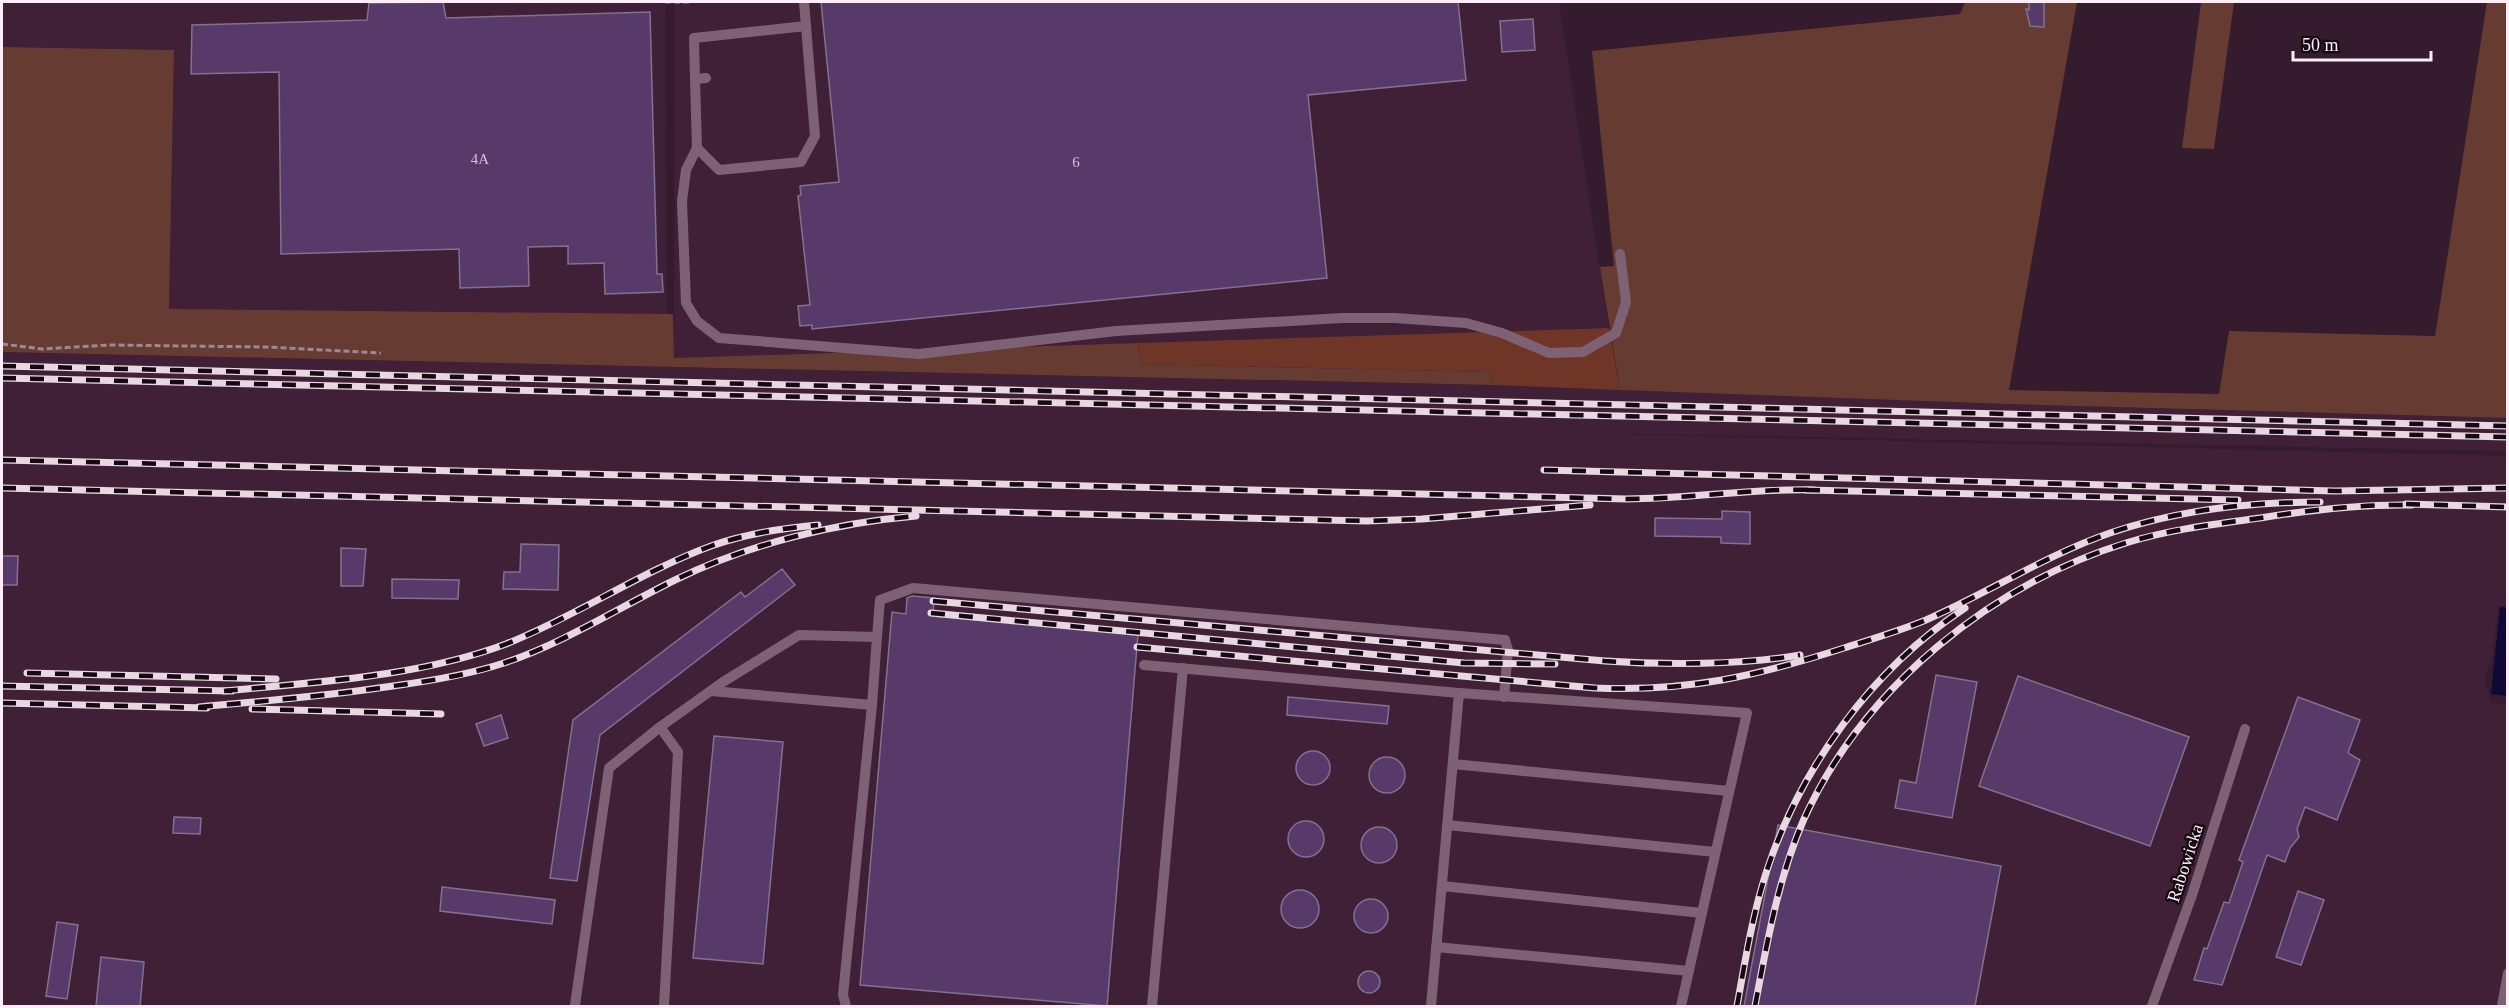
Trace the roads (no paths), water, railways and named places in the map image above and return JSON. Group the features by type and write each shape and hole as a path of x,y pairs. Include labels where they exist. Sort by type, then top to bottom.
{"lane":[{"path":"697,148 719,170 801,162 815,136 804,2"},
{"path":"806,27 694,38 700,78 702,122 697,148 686,171 682,201 686,303 697,321 719,338 919,354 1116,331 1342,318 1395,318 1466,323 1502,333 1549,353 1583,352 1616,333 1626,302 1620,254"},
{"path":"846,1006 843,995 872,705 880,600 913,588 1505,640 1508,650 1504,697"},
{"path":"578,1006 609,768 660,727 711,691 799,635 877,638"},
{"path":"1144,665 1504,697 1747,713 1681,1006"},
{"path":"1152,1006 1183,668"},
{"path":"711,691 872,705"},
{"path":"1431,1006 1459,693"},
{"path":"660,727 678,752 664,1006"},
{"name":"Rabowicka","path":"2152,1006 2192,895 2245,729"},
{"path":"1453,764 1729,792"},
{"path":"1447,825 1715,852"},
{"path":"1442,886 1702,913"},
{"path":"1436,947 1689,971"},
{"path":"2502,1006 2508,974"}],"railway":[{"path":"2,366 2508,426"},
{"path":"2,378 2508,437"},
{"path":"2,460 1627,499 1814,490"},
{"path":"1544,470 2335,491 2508,488"},
{"path":"2,488 1367,521 1422,519 1590,505"},
{"path":"1806,490 2238,500"},
{"path":"1137,647 1595,688 1629,689 1692,684 1781,667 1906,628 2063,552 2135,525 2214,509 2320,502"},
{"path":"2406,504 2508,507"},
{"path":"1755,1006 1769,935 1787,864 1804,819 1830,771 1861,726 1897,684 1937,647 1981,613 2028,584 2078,561 2129,542 2194,527 2298,512 2412,505"},
{"path":"199,707 369,690 477,671 548,646 675,580 732,556 823,530 916,516"},
{"path":"224,691 366,677 438,664 472,655 532,633 659,568 711,546 764,532 818,525"},
{"path":"933,601 1605,661 1702,663 1753,661 1800,655"},
{"path":"1737,1006 1753,923 1766,873 1780,834 1819,759 1843,724 1899,660 1965,608"},
{"path":"931,613 1464,663 1555,664"},
{"path":"27,673 276,679"},
{"path":"2,686 232,691"},
{"path":"2,703 207,708"},
{"path":"252,709 441,714"}]}
